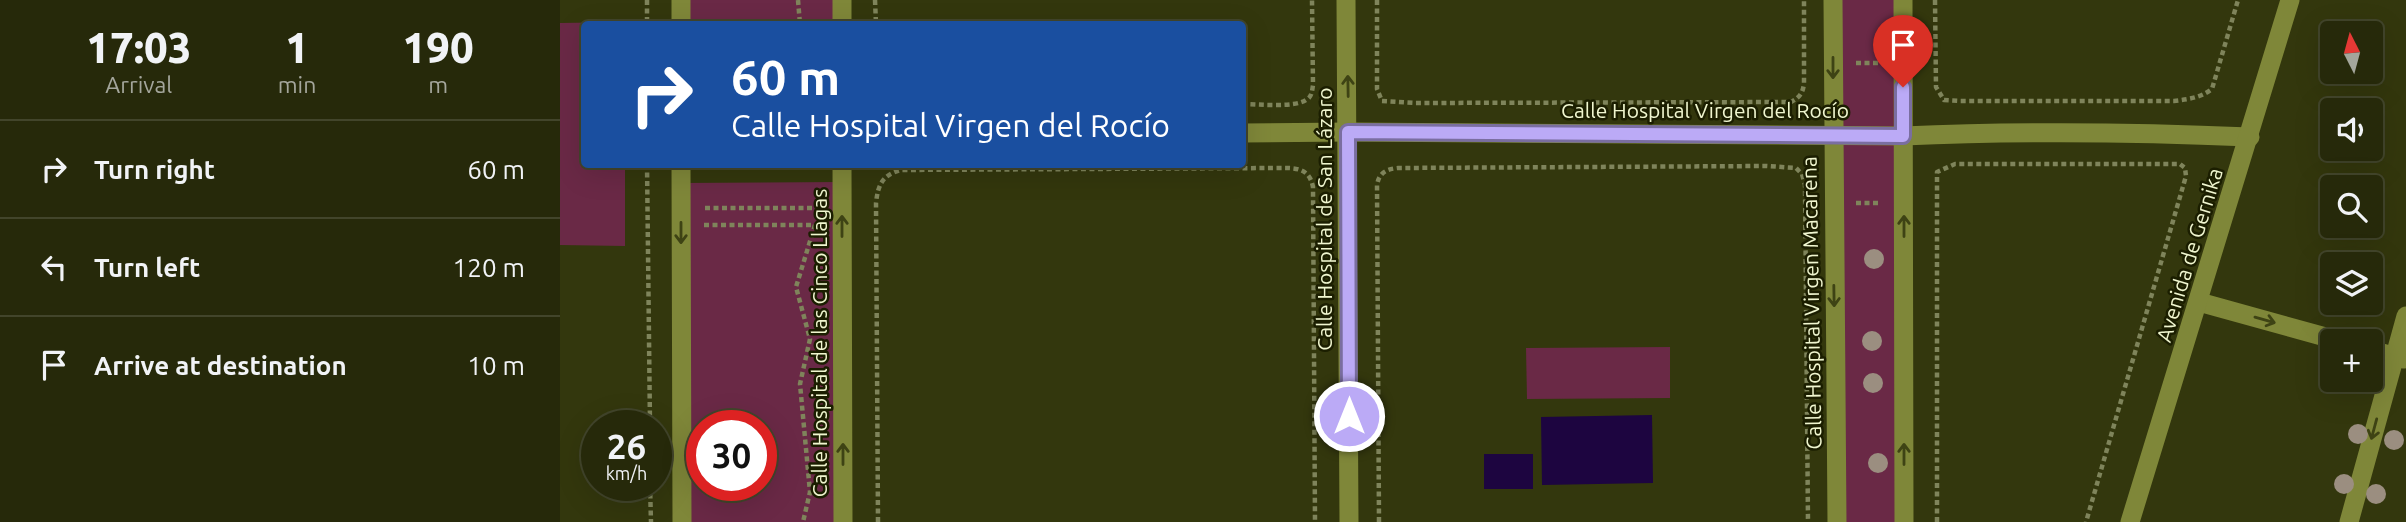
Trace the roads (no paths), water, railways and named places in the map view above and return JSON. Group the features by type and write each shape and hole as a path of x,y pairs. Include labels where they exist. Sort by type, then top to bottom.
{"street":[{"path":"681,0 681,21"},
{"path":"842,0 842,21"},
{"name":"Calle Hospital de San Lázaro","path":"1346,0 1349,522"},
{"name":"Calle Hospital Virgen Macarena","path":"1833,0 1837,522"},
{"path":"1903,0 1904,522"},
{"name":"Avenida de Gernika","path":"2130,522 2290,0"},
{"name":"Calle Hospital Virgen del Rocío","path":"1246,133 1903,136 2152,133 2250,137"},
{"path":"681,168 682,522"},
{"name":"Calle Hospital de las Cinco Llagas","path":"842,168 843,522"},
{"path":"2199,302 2320,335"},
{"path":"2349,522 2400,358 2406,316"},
{"path":"2383,353 2400,358"}]}
